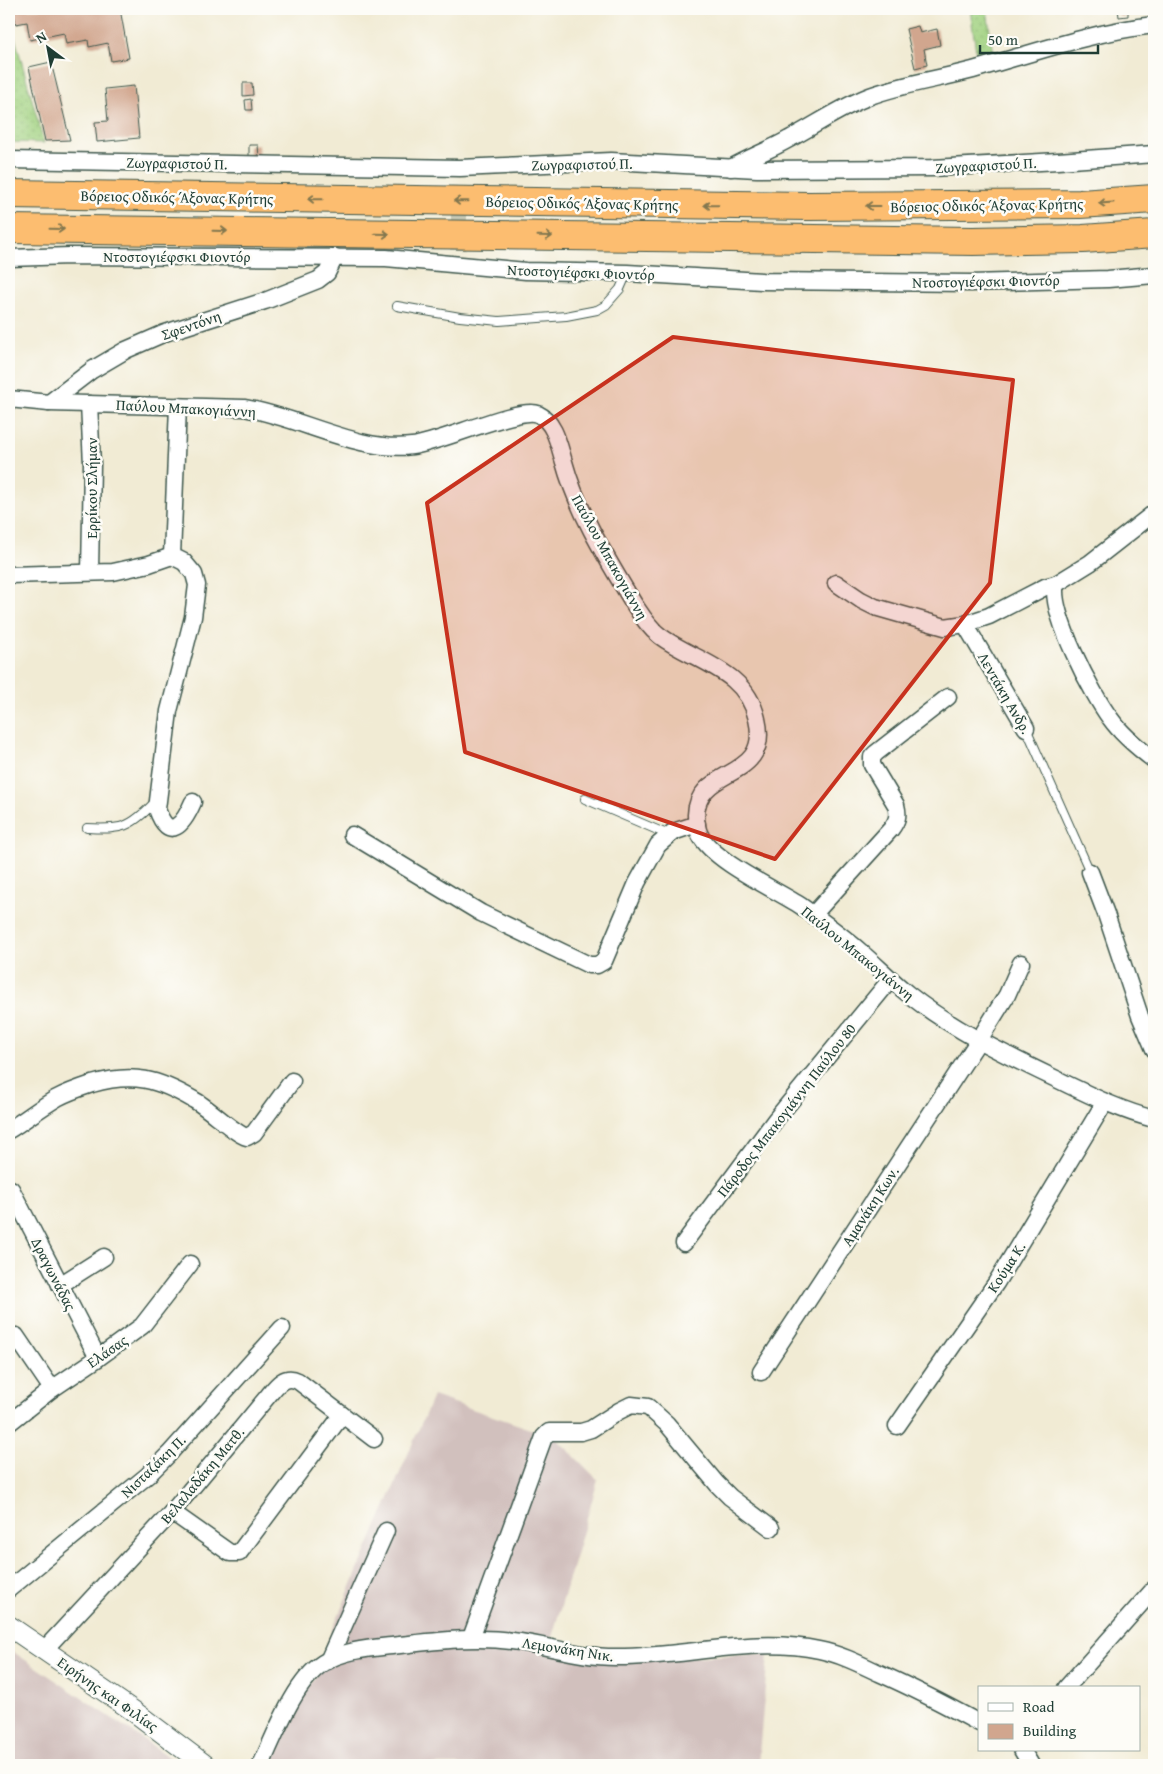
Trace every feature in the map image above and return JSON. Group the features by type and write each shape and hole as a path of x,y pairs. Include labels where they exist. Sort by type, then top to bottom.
{"highway":[{"path":"9,179 28,183 54,195"},
{"name":"Βόρειος Οδικός Άξονας Κρήτης","path":"9,194 808,206 1080,204 1154,199"},
{"path":"9,229 973,241 1083,239 1154,234"}],"street":[{"path":"731,168 788,140 868,96 972,70 1080,39 1124,29 1154,25"},
{"name":"Ζωγραφιστού Π.","path":"9,160 460,175 611,161 757,170 932,168 1154,154"},
{"name":"Ντοστογιέφσκι Φιοντόρ","path":"9,258 70,256 405,259 458,257 526,270 627,273 762,281 971,283 1108,279 1154,275"},
{"name":"Σφεντόνη","path":"49,403 92,370 126,350 165,333 265,301 318,280 327,273 335,257"},
{"name":"Παύλου Μπακογιάννη","path":"9,399 49,403 256,410 341,436 373,444 398,447 410,447 437,441 514,414 532,412 543,417 551,426 556,438 580,507 644,620 652,630 664,639 713,665 728,676 744,692 754,708 759,735 756,752 749,761 704,792 697,804 697,824 701,837 715,852 813,915 859,950 891,980 941,1018 979,1040 1105,1102 1136,1115 1154,1119"},
{"name":"Ερρίκου Σλήμαν","path":"89,404 92,464 90,572"},
{"path":"172,556 178,406"},
{"path":"836,583 861,600 882,609 945,627 965,624 989,616 1045,587 1056,584 1090,563 1154,513"},
{"path":"9,575 113,572 134,568 172,556 184,562 194,574 197,585 193,617 169,711 157,809 164,823 170,827 180,825 187,816 193,802"},
{"path":"1056,584 1054,589 1055,603 1069,641 1092,690 1118,729 1154,760"},
{"name":"Λεντάκη Ανδρ.","path":"965,624 1026,728"},
{"path":"813,915 891,829 898,818 896,805 872,766 872,757 948,697"},
{"path":"352,835 481,913 562,953 593,966 604,961 637,883 655,849 669,835 697,824"},
{"name":"Λεντάκη Ανδρ.","path":"1090,872 1140,1016 1154,1049"},
{"name":"Αμανάκη Κων.","path":"761,1372 979,1040 1007,995 1021,963"},
{"name":"Πάροδος Μπακογιάννη Παύλου 80","path":"684,1243 776,1119 891,980"},
{"path":"9,1130 55,1099 71,1091 112,1079 134,1077 157,1082 190,1097 242,1135 248,1137 254,1133 292,1081"},
{"name":"Κούμα Κ.","path":"897,1426 996,1283 1105,1102"},
{"name":"Δραγωνάδας","path":"11,1189 98,1358"},
{"path":"60,1285 104,1257"},
{"name":"Ελάσας","path":"9,1423 52,1388 142,1326 190,1264"},
{"name":"Νισταζάκη Π.","path":"9,1589 148,1475 282,1328"},
{"path":"9,1336 16,1336 52,1388"},
{"name":"Βελαλαδάκη Ματθ.","path":"44,1650 172,1512 268,1396 283,1381 288,1378 295,1380 374,1439"},
{"path":"471,1638 544,1437 549,1432 581,1432 591,1429 631,1405 648,1407 663,1420 730,1497 771,1528"},
{"path":"172,1512 230,1553 239,1553 342,1415"},
{"path":"328,1661 386,1531"},
{"path":"1068,1686 1154,1589"},
{"name":"Ειρήνης και Φιλίας","path":"9,1626 132,1710 204,1765"},
{"name":"Λεμονάκη Νικ.","path":"261,1765 290,1704 308,1678 321,1664 356,1651 471,1638 513,1641 575,1653 614,1658 770,1646 810,1648 822,1650 855,1662 930,1696 978,1722"},
{"path":"1023,1752 1031,1765"}],"lane":[{"path":"397,306 460,317 499,321 566,316 597,310 606,305 620,289 627,273"},
{"name":"Λεντάκη Ανδρ.","path":"1026,728 1090,872"},
{"path":"87,828 110,829 135,822 158,798"},
{"path":"585,799 669,835"}],"highlighted area":[{"path":"673,337 1013,380 990,583 775,859 465,752 427,503"}],"shaded area":[{"path":"433,1396 555,1437 598,1480 547,1654 686,1657 768,1654 758,1765 268,1765 297,1705 334,1647 324,1649"},
{"path":"9,1649 165,1754 180,1765 9,1765"}],"green space":[{"path":"970,9 987,9 993,55 977,58"},
{"path":"9,16 44,143 9,142"}],"building":[{"path":"13,9 120,9 129,58 111,61 108,43 89,47 88,40 66,44 64,33 30,40 27,22 16,24"},
{"path":"1118,9 1128,9 1128,16 1119,17"},
{"path":"918,26 920,33 937,29 940,45 924,49 927,65 915,68 906,29"},
{"path":"51,62 70,140 45,141 29,67"},
{"path":"243,83 252,83 253,95 243,96"},
{"path":"134,86 139,138 97,142 95,122 108,121 105,89"},
{"path":"251,99 252,110 246,110 245,100"},
{"path":"249,145 258,145 259,157 249,158"}],"tunnel":[{"path":"458,250 460,182"}]}
